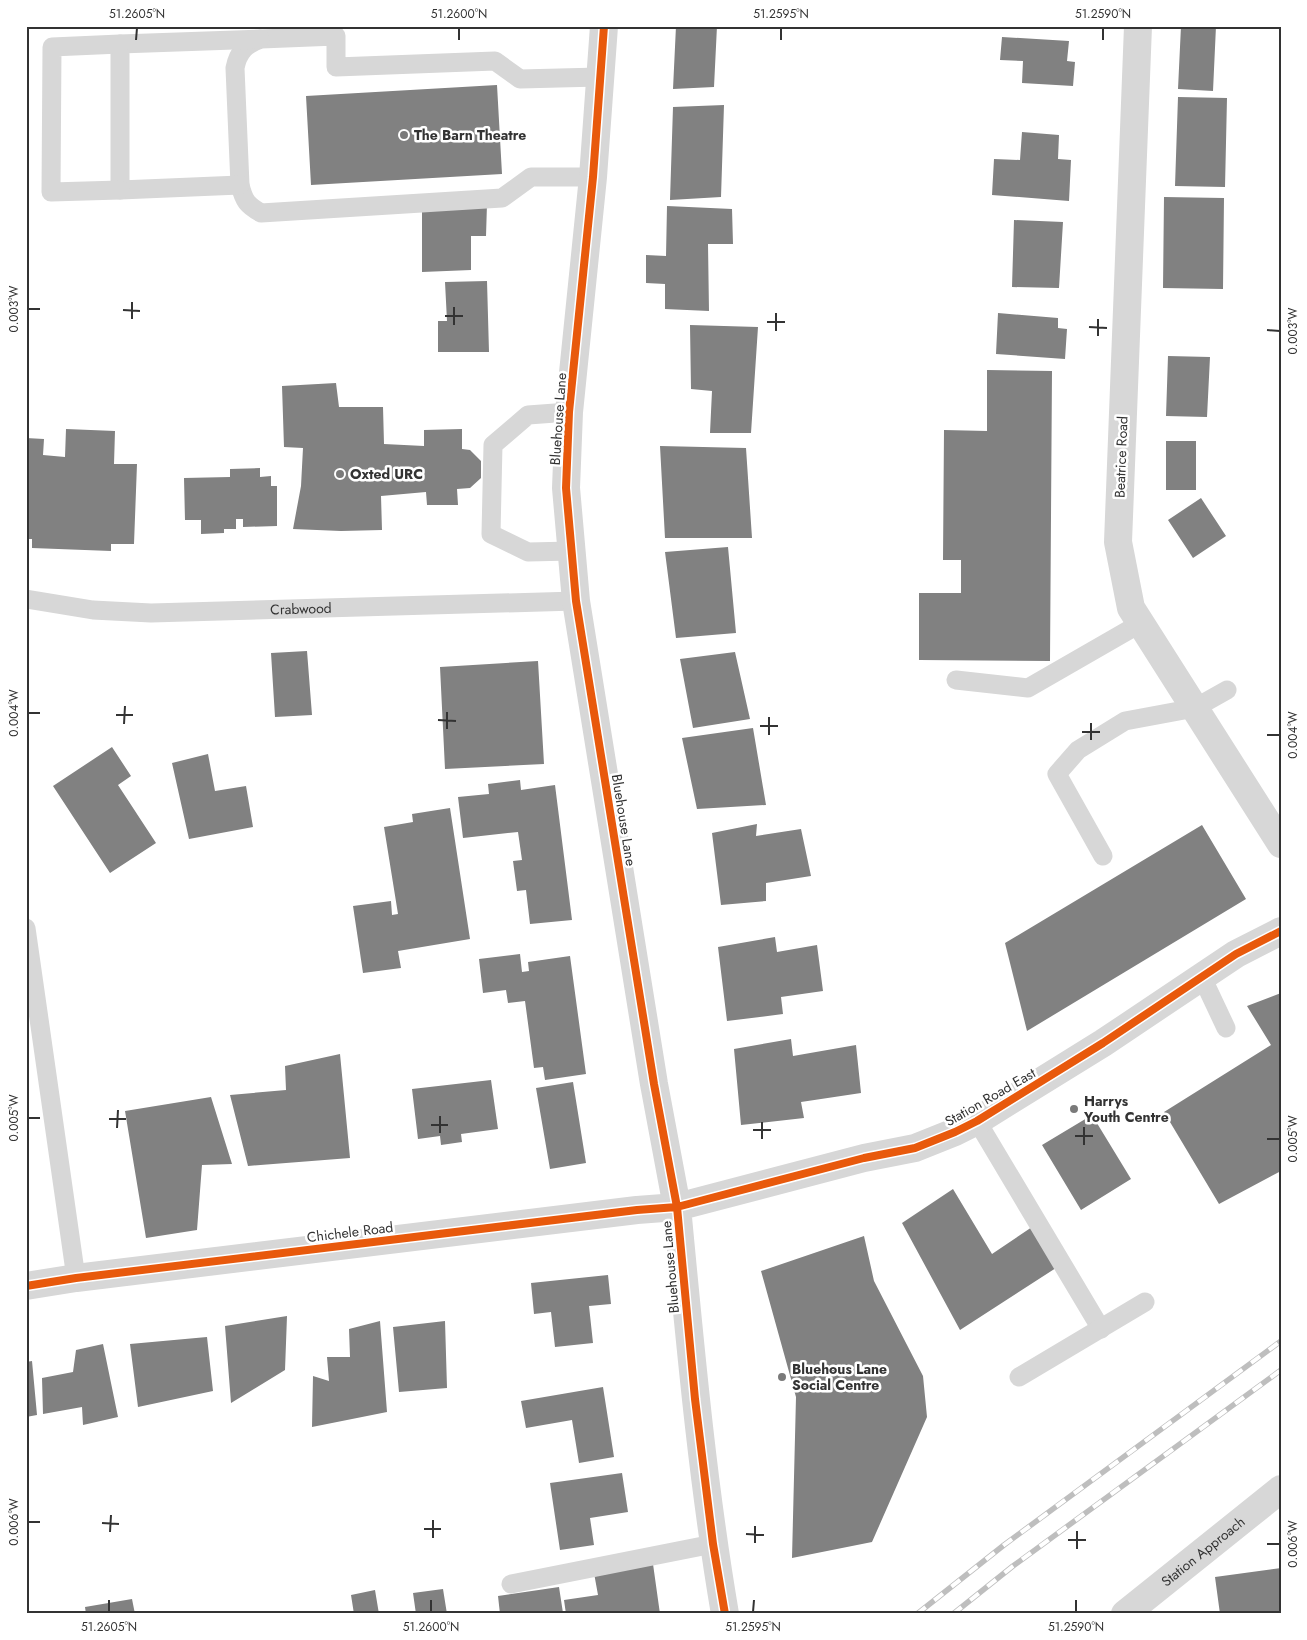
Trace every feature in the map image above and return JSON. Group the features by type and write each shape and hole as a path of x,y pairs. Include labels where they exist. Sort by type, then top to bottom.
{"street":[{"name":"Bluehouse Lane","path":"604,26 593,178 570,412 566,488 576,601 654,1084 677,1207 695,1399 713,1544 725,1614"},
{"name":"Beatrice Road","path":"1138,26 1118,542 1131,608 1281,844"},
{"name":"Station Road East","path":"677,1207 864,1158 915,1148 955,1132 977,1121 1103,1043 1236,954 1281,931"},
{"name":"Chichele Road","path":"26,1286 76,1278 627,1211 677,1207"},
{"name":"Station Approach","path":"1125,1614 1281,1489"}],"lane":[{"path":"240,185 51,192 52,47 336,36 336,67 495,61 520,79 599,77"},
{"path":"261,39 250,42 237,57 234,68 240,185 243,198 251,207 261,212 502,198 531,177 593,178"},
{"path":"120,44 120,190"},
{"path":"570,412 528,414 493,445 491,534 528,552 572,551"},
{"name":"Crabwood","path":"26,599 93,610 151,613 576,601"},
{"path":"956,680 1028,688 1141,623"},
{"path":"1103,856 1058,774 1078,750 1125,721 1195,708 1227,690"},
{"path":"26,928 76,1278"},
{"path":"1202,977 1226,1028"},
{"path":"977,1121 1101,1329"},
{"path":"1019,1377 1145,1302"},
{"path":"511,1584 713,1544"}],"building":[{"path":"676,26 717,26 714,87 673,89"},
{"path":"1181,26 1216,26 1213,91 1178,89"},
{"path":"1002,37 1069,41 1067,61 1075,62 1073,86 1022,83 1023,61 1000,60"},
{"name":"The Barn Theatre","path":"497,85 502,174 311,185 306,96"},
{"path":"1178,97 1227,98 1225,187 1175,186"},
{"path":"724,105 721,197 670,200 673,107"},
{"path":"1022,132 1059,135 1058,159 1071,160 1069,201 992,195 994,159 1020,160"},
{"path":"1164,197 1224,198 1223,289 1163,288"},
{"path":"487,204 486,236 471,236 471,270 422,272 422,206"},
{"path":"667,206 732,209 733,244 708,244 709,311 665,309 665,284 646,283 646,255 666,256"},
{"path":"1014,220 1063,222 1059,288 1012,287"},
{"path":"487,281 489,352 438,352 438,321 447,321 445,282"},
{"path":"998,313 1058,318 1058,328 1067,329 1065,359 996,354"},
{"path":"690,325 758,327 751,433 710,433 712,391 691,389"},
{"path":"1168,356 1210,357 1207,417 1166,416"},
{"path":"987,370 1052,371 1050,661 919,660 919,593 961,593 961,560 943,560 944,430 987,431"},
{"path":"336,383 339,407 383,407 384,444 424,446 424,430 462,429 462,449 470,450 481,461 481,478 470,488 457,489 458,505 427,505 426,492 381,496 382,530 293,529 301,486 303,448 284,447 282,386"},
{"path":"66,429 115,431 114,464 137,464 134,544 111,544 111,551 32,548 32,539 26,539 26,438 44,439 43,455 65,457"},
{"path":"1166,441 1196,441 1196,490 1166,490"},
{"path":"660,446 746,448 752,538 665,538"},
{"path":"260,468 260,477 271,476 271,486 277,486 277,526 243,527 243,519 236,519 236,529 224,529 224,533 201,534 201,520 185,520 184,478 230,477 230,469"},
{"path":"1201,498 1226,536 1193,558 1168,520"},
{"path":"728,547 736,633 676,638 665,552"},
{"path":"307,651 312,715 275,717 271,653"},
{"path":"735,652 750,719 693,728 680,659"},
{"path":"538,661 544,764 445,769 440,667"},
{"path":"753,728 766,805 697,809 682,738"},
{"path":"112,747 131,776 118,785 156,843 110,873 53,786"},
{"path":"208,754 215,791 246,786 253,827 189,839 172,763"},
{"path":"520,780 521,790 555,785 572,920 530,924 526,890 517,891 513,861 522,860 518,832 463,838 458,797 489,794 488,784"},
{"path":"450,808 470,939 398,951 401,968 363,973 353,906 391,901 392,915 398,914 384,827 413,822 412,814"},
{"path":"757,824 756,836 801,829 811,876 766,883 766,901 721,905 712,833"},
{"path":"1202,825 1246,899 1027,1031 1005,943"},
{"path":"775,937 777,952 817,945 823,991 781,997 783,1014 727,1021 718,947"},
{"path":"520,954 522,972 529,971 528,962 570,956 586,1074 545,1080 543,1067 534,1068 525,1001 508,1003 506,990 483,993 479,959"},
{"path":"1281,993 1281,1171 1219,1204 1164,1112 1271,1045 1247,1006"},
{"path":"791,1039 793,1056 856,1045 861,1093 801,1102 804,1118 741,1125 734,1049"},
{"path":"340,1054 350,1158 248,1166 230,1095 286,1090 285,1066"},
{"path":"491,1080 498,1129 461,1134 462,1142 441,1145 440,1136 418,1139 412,1089"},
{"path":"573,1082 586,1163 550,1169 536,1088"},
{"path":"211,1097 232,1164 202,1165 197,1230 146,1238 125,1111"},
{"path":"1092,1115 1131,1179 1081,1210 1042,1145"},
{"path":"953,1189 992,1254 1032,1227 1059,1266 960,1330 902,1223"},
{"path":"864,1236 874,1281 923,1376 927,1417 872,1542 792,1558 796,1397 761,1271"},
{"path":"608,1275 611,1304 589,1306 593,1343 555,1347 551,1312 534,1314 531,1283"},
{"path":"287,1316 285,1370 231,1403 225,1326"},
{"path":"380,1321 387,1412 312,1427 313,1376 329,1381 327,1357 350,1357 349,1329"},
{"path":"445,1321 447,1388 399,1392 393,1327"},
{"path":"207,1337 213,1391 138,1407 130,1344"},
{"path":"103,1344 118,1417 83,1425 82,1407 43,1414 42,1378 73,1372 76,1350"},
{"path":"32,1361 37,1415 26,1417 26,1362"},
{"path":"603,1387 614,1457 579,1463 572,1420 526,1428 521,1401"},
{"path":"622,1473 628,1512 590,1518 594,1545 560,1550 550,1483"},
{"path":"653,1564 660,1614 566,1614 564,1600 598,1595 594,1573"},
{"path":"1281,1568 1281,1614 1220,1614 1215,1577"},
{"path":"559,1587 563,1613 500,1614 498,1596"},
{"path":"443,1589 447,1614 416,1614 413,1593"},
{"path":"375,1590 379,1614 354,1614 351,1595"},
{"path":"132,1599 135,1614 86,1614 85,1607"}],"railway":[{"path":"917,1614 1004,1545 1281,1341"},
{"path":"953,1614 1013,1566 1281,1370"}],"cycle path":[{"path":"604,26 593,177 569,412 566,488 576,601 654,1084 677,1207 695,1399 713,1544 725,1614"},
{"path":"26,1286 76,1278 637,1210 677,1207 864,1158 915,1148 977,1121 1103,1043 1236,954 1281,931"}],"place":[{"name":"The Barn Theatre","path":"404,135"},
{"name":"Oxted URC","path":"340,474"},
{"name":"Harrys Youth Centre","path":"1074,1109"},
{"name":"Bluehous Lane Social Centre","path":"782,1377"}]}
